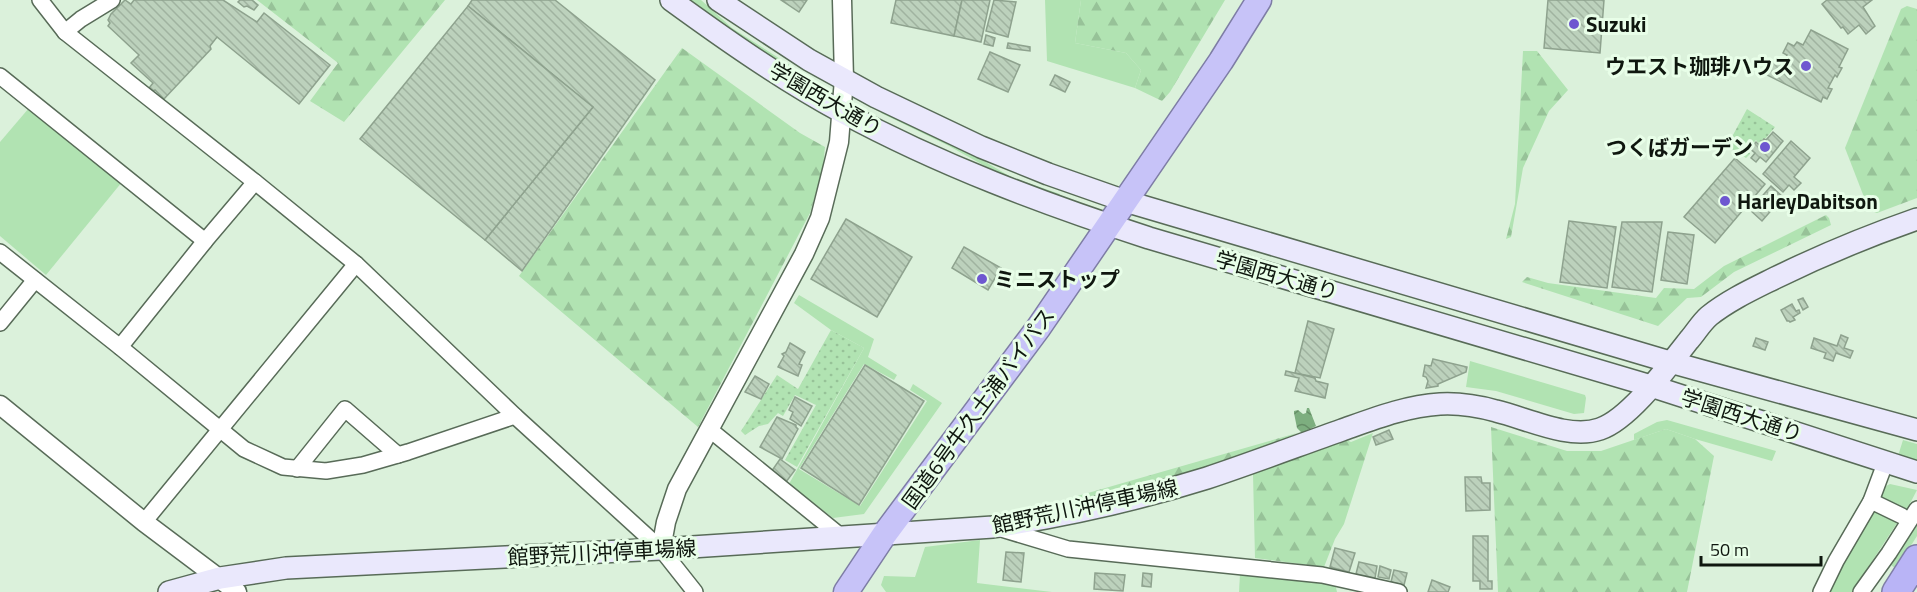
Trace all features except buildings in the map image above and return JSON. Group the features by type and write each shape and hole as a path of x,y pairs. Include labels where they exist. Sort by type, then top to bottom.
{"highway":[{"path":"1125,201 1221,61 1259,0"},
{"name":"国道6号牛久土浦バイパス","path":"846,592 884,536 1000,382 1125,201"},
{"path":"1896,592 1917,559"}],"main road":[{"name":"学園西大通り","path":"671,0 713,31 842,112 953,166 1072,213 1651,386 1917,472"},
{"name":"学園西大通り","path":"718,0 809,60 876,97 981,147 1048,174 1125,201 1670,362 1915,425"},
{"name":"館野荒川沖停車場線","path":"169,592 220,578 286,568 661,549 993,527 1040,520 1108,505 1207,478 1359,424 1413,407 1442,403 1470,405 1497,411 1563,430 1585,432 1597,430 1613,423 1624,414 1651,386 1709,316 1738,297 1805,264 1862,238 1917,219"}],"street":[{"path":"40,0 65,32 356,264 515,416 661,549 695,592"},
{"path":"65,32 112,0"},
{"path":"661,549 666,522 677,489 804,254 820,218 839,142 844,79 842,0"},
{"path":"0,76 205,241"},
{"path":"120,347 255,182"},
{"path":"0,252 120,347 218,430 258,457 283,467 326,471 344,469 398,455 515,416"},
{"path":"144,522 356,264"},
{"path":"0,323 35,280"},
{"path":"0,405 144,522 237,592"},
{"path":"297,469 345,410 398,455"},
{"path":"709,429 843,538"},
{"path":"1821,592 1871,501 1886,461"},
{"path":"1871,501 1902,516"},
{"path":"1861,592 1917,509"},
{"path":"993,527 1068,549 1322,575 1399,592"}],"green space":[{"path":"257,0 445,0 344,122 310,101 338,63"},
{"path":"688,0 701,0 732,28 791,66 789,71"},
{"path":"1045,0 1081,0 1075,43 1126,53 1141,70 1135,88 1047,61"},
{"path":"1081,0 1225,0 1170,92 1162,101 1135,88 1141,70 1126,53 1075,43"},
{"path":"1907,6 1917,9 1917,198 1877,213 1869,210 1845,148 1901,9"},
{"path":"682,48 800,133 825,147 823,168 810,213 698,427 519,276"},
{"path":"1523,51 1537,51 1568,90 1549,111 1523,168 1511,237 1506,239 1515,204"},
{"path":"29,108 122,182 46,275 0,236 0,142"},
{"path":"882,109 950,141 1011,177 1060,194 1058,197 1010,180 949,146 881,113"},
{"path":"1747,109 1775,127 1766,138 1758,143 1756,140 1748,150 1750,154 1746,158 1727,146"},
{"path":"1826,215 1831,225 1734,272 1701,297 1687,298 1658,326 1522,282 1527,277 1548,283 1656,298 1664,288 1694,289 1724,266"},
{"path":"799,295 874,339 868,357 897,375 894,380 864,364 799,469 860,506 927,401 910,390 913,384 942,403 864,514 833,518 789,484 864,348 831,330 794,303"},
{"path":"831,330 864,348 797,467 785,460 816,405 795,395 783,416 778,413 768,424 759,426 745,435 741,431 777,375 798,389"},
{"path":"1470,361 1585,395 1584,413 1574,414 1496,391 1466,387"},
{"path":"1667,420 1776,451 1772,461 1666,429 1634,440 1634,434 1657,422"},
{"path":"1491,427 1567,451 1601,451 1666,429 1695,439 1714,456 1687,592 1498,592"},
{"path":"1297,433 1249,455 1071,506 1067,499"},
{"path":"1373,433 1344,524 1335,539 1324,567 1255,558 1253,474 1344,439 1351,442"},
{"path":"1903,440 1917,444 1917,462 1898,456"},
{"path":"1890,484 1917,490 1906,511 1881,497 1883,489"},
{"path":"1880,509 1899,520 1852,592 1828,592 1869,513"},
{"path":"1917,522 1917,536 1896,569 1891,565"},
{"path":"980,540 977,583 1052,592 886,592 881,585 884,576 915,577 925,547"},
{"path":"1240,574 1335,583 1337,592 1239,592"}],"water":[{"path":"1307,408 1316,426 1302,433 1297,428 1294,411 1298,410 1303,414 1306,413"}],"place":[{"name":"Suzuki","path":"1574,24"},
{"name":"ウエスト珈琲ハウス","path":"1806,66"},
{"name":"つくばガーデン","path":"1765,147"},
{"name":"HarleyDabitson","path":"1725,201"},
{"name":"ミニストップ","path":"982,279"}]}
